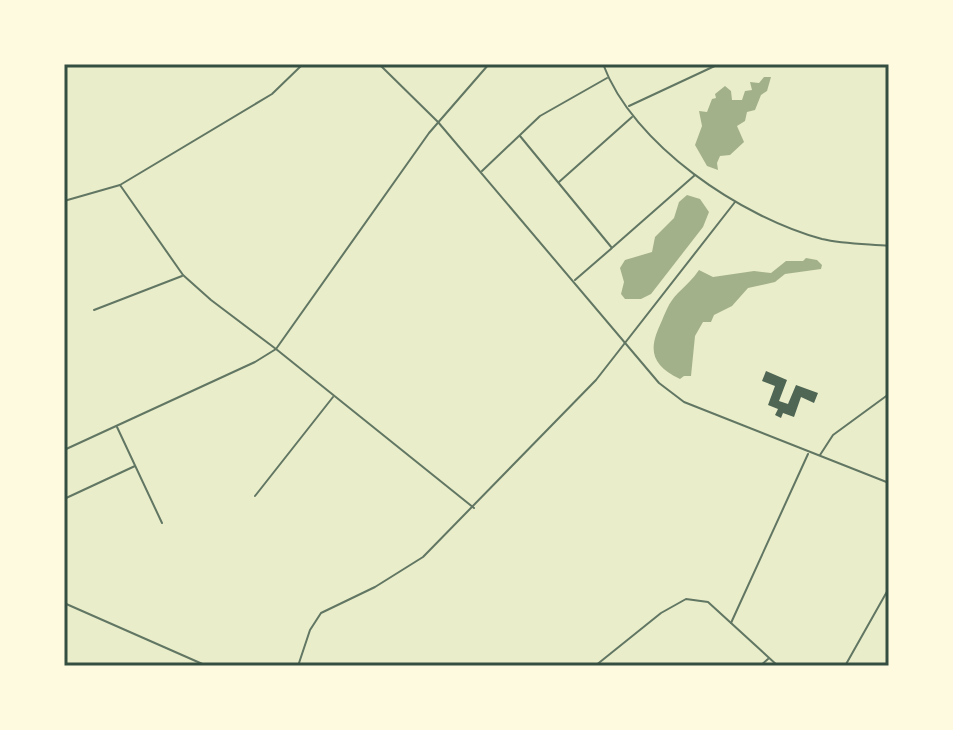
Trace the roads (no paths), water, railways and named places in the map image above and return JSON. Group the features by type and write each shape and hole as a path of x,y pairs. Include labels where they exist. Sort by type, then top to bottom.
{"street":[{"path":"64,201 120,185 272,94 303,64"},
{"path":"379,64 438,122 659,383 684,402 889,483"},
{"path":"64,450 255,362 276,349 438,122 489,64"},
{"path":"603,64 633,116 695,175 735,202 777,224 825,240 889,246"},
{"path":"628,107 719,64"},
{"path":"481,172 540,116 608,77"},
{"path":"558,182 633,116"},
{"path":"520,136 612,248"},
{"path":"574,281 695,175"},
{"path":"120,185 183,275 474,508"},
{"path":"298,666 310,630 321,613 375,587 423,557 596,380 735,202"},
{"path":"94,310 183,275"},
{"path":"819,456 833,435 889,394"},
{"path":"255,496 334,397"},
{"path":"116,426 162,523"},
{"path":"730,624 809,452"},
{"path":"64,499 135,466"},
{"path":"845,666 889,588"},
{"path":"595,666 661,613 686,599 708,602 778,666"},
{"path":"64,603 207,666"},
{"path":"760,666 769,658"}]}
